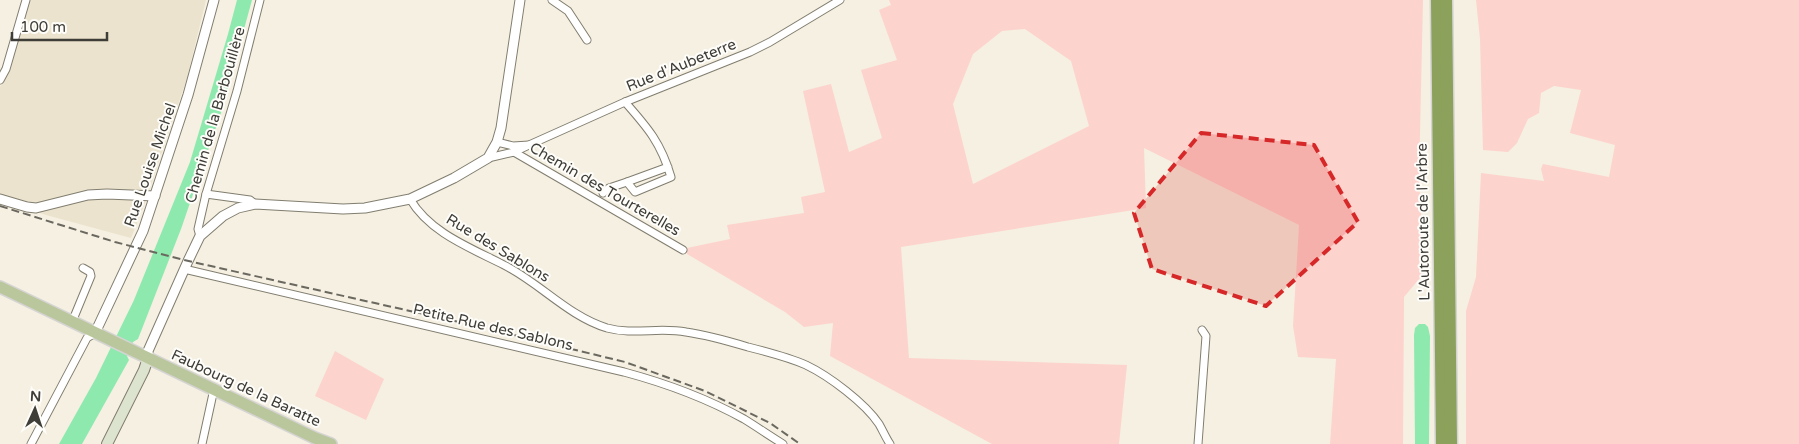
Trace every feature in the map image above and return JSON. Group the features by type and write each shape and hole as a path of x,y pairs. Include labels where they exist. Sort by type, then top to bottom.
{"highway":[{"name":"L'Autoroute de l'Arbre","path":"1436,0 1442,444"},
{"name":"L'Autoroute de l'Arbre","path":"1446,0 1451,444"}],"main road":[{"name":"Faubourg de la Baratte","path":"0,288 315,438 332,444"},
{"path":"107,444 144,370 143,355"}],"street":[{"path":"0,80 6,69 26,0"},
{"name":"Rue Louise Michel","path":"99,335 135,250 155,196 188,95 214,0"},
{"name":"Chemin de la Barbouillère","path":"200,236 198,229 206,194 237,91 260,0"},
{"path":"143,355 148,351 200,236 223,216 238,208 255,204 343,209 365,208 410,199 454,178 488,158 497,142 501,128 520,0"},
{"path":"552,0 568,10 587,40"},
{"name":"Rue d'Aubeterre","path":"488,158 514,152 625,102 750,52 840,0"},
{"path":"625,102 652,132 671,177 635,192 627,182"},
{"path":"497,142 513,146 528,146"},
{"name":"Chemin des Tourterelles","path":"514,152 683,250"},
{"path":"602,193 609,188 668,167"},
{"path":"206,194 250,200 255,204"},
{"path":"0,199 36,208 88,195 155,196"},
{"name":"Rue des Sablons","path":"410,199 421,214 443,233 512,269 577,315 606,327 638,332 664,330 685,332 733,342 781,356 806,366 826,377 855,399 878,423 890,444"},
{"path":"72,322 91,276 90,272 83,268"},
{"name":"Petite Rue des Sablons","path":"184,269 651,380 701,398 743,419 783,444"},
{"path":"1198,444 1206,336 1202,330"},
{"path":"31,444 87,338 99,335"},
{"path":"202,444 214,389"}],"highlighted area":[{"path":"1201,133 1314,145 1358,222 1266,306 1152,269 1134,213"}],"shaded area":[{"path":"29,0 206,0 187,78 145,203 131,238 46,215 0,199 0,87 6,75"},
{"path":"237,0 252,0 221,113 181,229 138,339 133,342 127,356 129,360 82,444 59,444 96,378 134,300 190,162"},
{"path":"889,0 1423,0 1419,177 1424,273 1404,297 1403,444 1330,444 1336,359 1298,357 1293,326 1299,225 1144,148 1146,208 901,247 909,358 1127,365 1119,444 992,444 830,356 833,323 804,327 785,312 687,254 687,248 730,239 727,225 804,213 801,197 825,192 803,91 831,84 849,152 882,138 861,70 897,60 879,10 891,5","holes":["1025,29 1071,61 1089,126 973,184 953,104 973,54 1002,31"]},
{"path":"1476,0 1799,0 1799,444 1466,444 1466,311 1476,277 1481,173 1544,181 1541,169 1543,164 1609,177 1615,145 1570,133 1581,90 1554,86 1541,93 1539,113 1528,119 1517,143 1508,152 1483,150 1480,39"},
{"path":"1419,324 1425,324 1428,327 1430,336 1429,444 1415,444 1414,335 1415,328"},
{"path":"335,351 384,379 366,420 315,396"}],"railway":[{"path":"0,206 115,242 184,260 481,327 625,362 705,391 770,423 800,444"}]}
